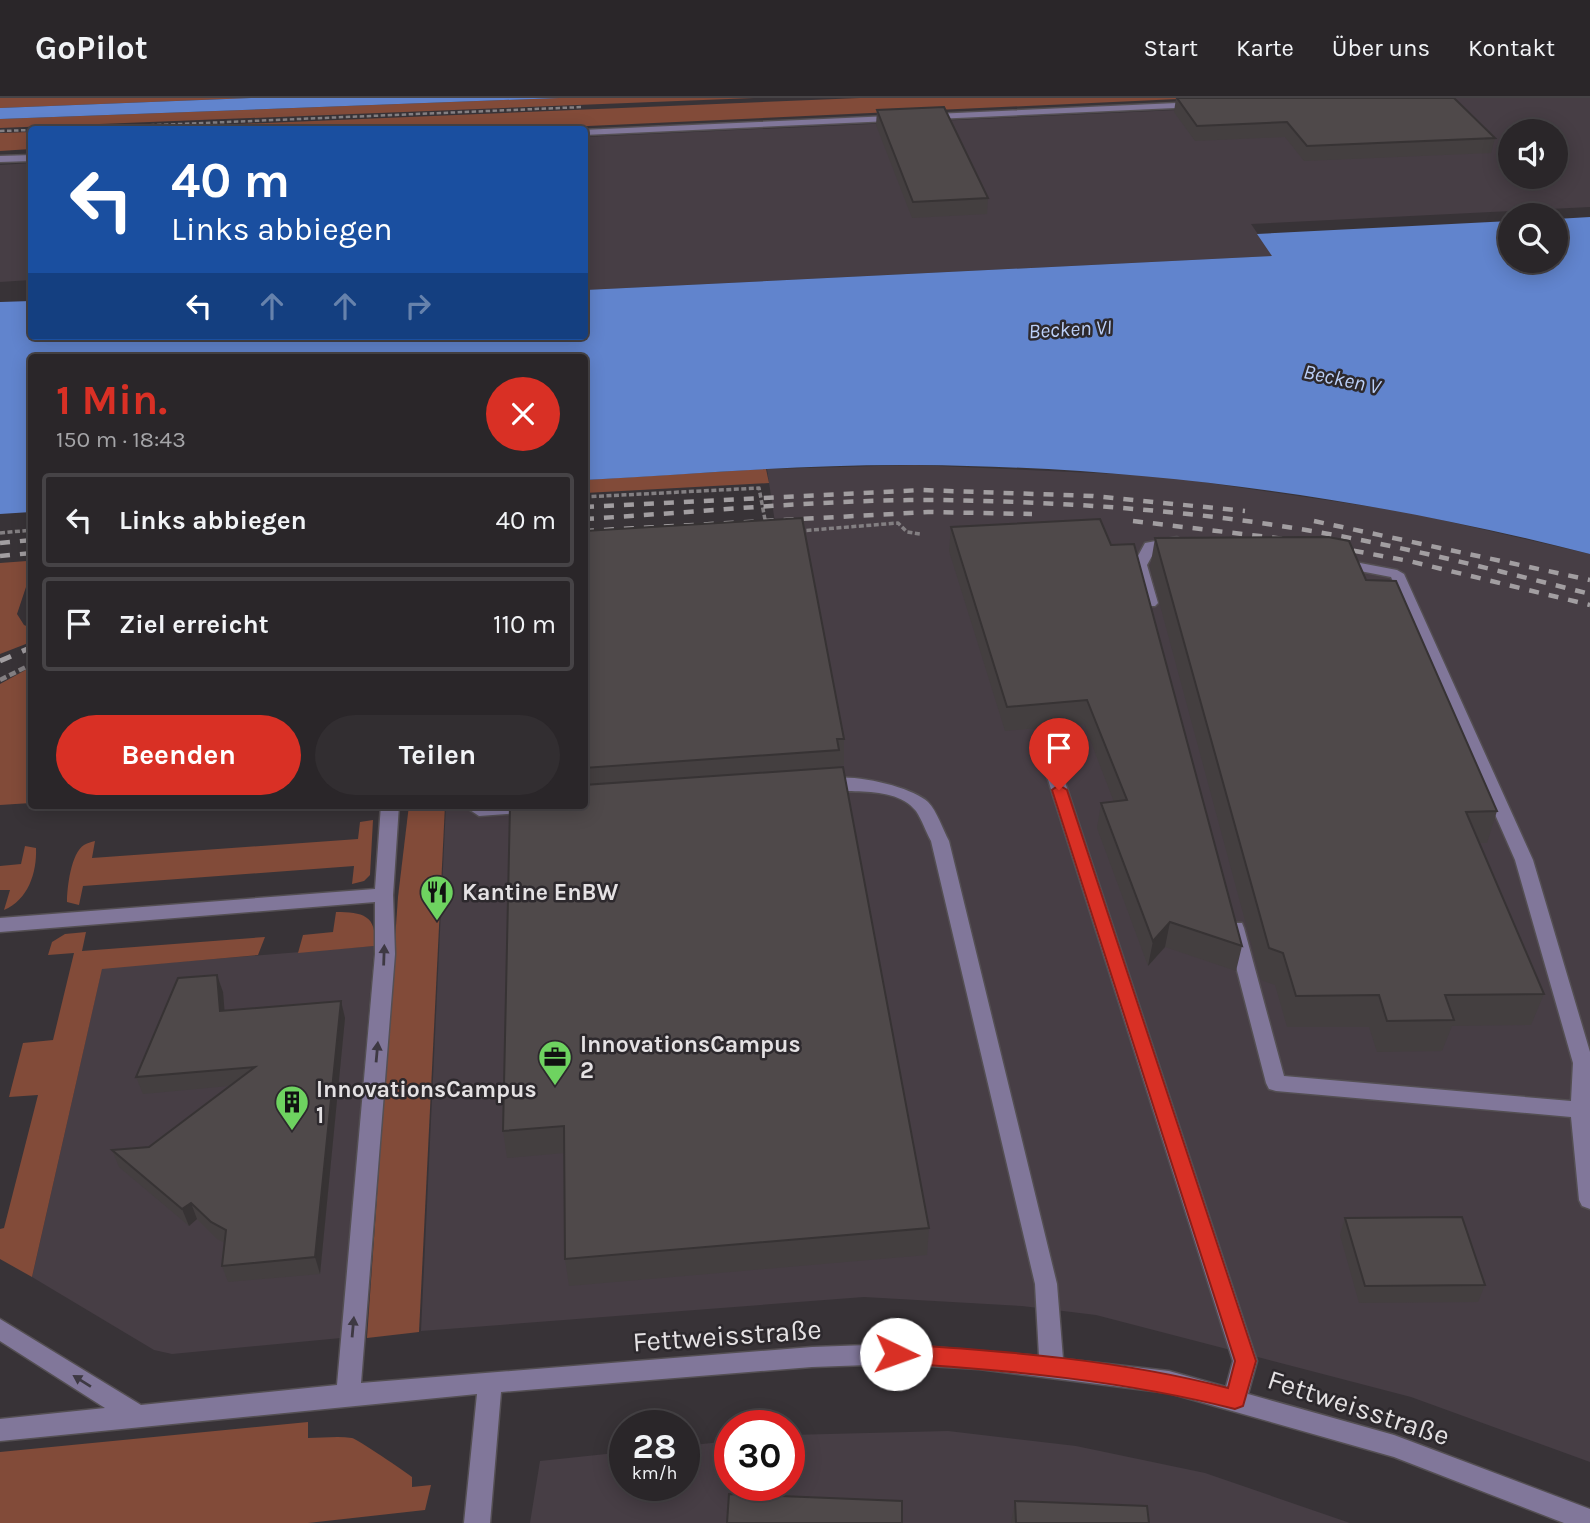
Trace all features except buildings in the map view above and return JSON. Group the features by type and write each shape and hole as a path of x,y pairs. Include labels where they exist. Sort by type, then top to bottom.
{"street":[{"path":"588,132 1213,104"},
{"path":"0,159 28,158"},
{"path":"1154,618 1140,565 1150,547 1182,540 1196,542"},
{"path":"1318,559 1397,574 1524,859 1583,1063 1581,1111 1590,1200"},
{"path":"1051,764 1245,1361 1235,1399"},
{"path":"806,787 861,784 894,790 922,806 940,841 1046,1283 1052,1368"},
{"path":"348,1395 385,954 384,895 390,809"},
{"path":"480,810 494,809"},
{"path":"0,925 384,895"},
{"path":"1230,911 1276,1083 1581,1111"},
{"path":"0,1329 140,1417"},
{"name":"Fettweisstraße","path":"0,1430 348,1395 812,1357 896,1354 979,1359 1169,1382 1394,1446 1590,1521"},
{"path":"477,1523 484,1475 489,1384"}],"path":[{"path":"135,126 596,107"},
{"path":"0,131 28,130"},
{"path":"588,497 759,488 768,533"},
{"path":"794,531 898,523 907,531 920,534"},
{"path":"0,533 28,532"},
{"path":"0,680 28,666"}],"shaded area":[{"path":"0,98 251,98 0,108"},
{"path":"559,98 754,98 0,128 0,119"},
{"path":"860,98 1200,98 588,126 192,126"},
{"path":"1439,98 1590,98 1590,207 1568,208 1568,203 1498,203 1498,212 1251,224 1273,256 588,290 588,137"},
{"path":"28,132 28,149 0,151 0,133"},
{"path":"28,163 28,280 0,282 0,165"},
{"path":"915,465 1162,476 1407,512 1590,554 1590,1462 1411,1397 1096,1315 1022,1306 864,1297 421,1331 446,809 588,809 588,799 777,536 767,469"},
{"path":"766,469 769,483 588,493 588,480"},
{"path":"27,561 28,564 28,581 17,614 28,627 28,643 0,654 0,563"},
{"path":"28,669 28,803 0,805 0,684"},
{"path":"409,809 445,809 419,1332 367,1338 398,897"},
{"path":"373,820 370,875 364,881 352,884 354,866 83,886 79,905 67,902 69,880 76,855 84,845 95,841 92,858 358,839 360,822"},
{"path":"25,846 36,848 33,876 25,893 4,910 10,890 0,890 0,866 21,864"},
{"path":"336,912 366,917 373,928 374,946 298,953 303,935 333,932"},
{"path":"86,932 82,951 265,937 258,955 102,969 32,1277 0,1259 0,1229 4,1228 38,1095 9,1097 23,1043 53,1040 74,953 48,955 52,942 65,934"},
{"path":"374,946 341,1338 172,1354 154,1350 32,1277 102,968"},
{"path":"308,1422 308,1438 352,1438 412,1477 412,1487 431,1485 425,1510 308,1523 0,1523 0,1452"},
{"path":"948,1431 1076,1446 1205,1473 1350,1523 530,1523 540,1461 609,1454 609,1501 700,1501 700,1444 714,1443 714,1501 805,1501 805,1435"}],"water":[{"path":"251,98 559,98 0,119 0,108"},
{"path":"1590,217 1590,554 1423,516 1340,501 1172,479 1088,472 1003,467 875,465 588,480 588,354 28,354 28,512 0,514 0,302 28,301 28,340 588,340 588,290 1272,256 1257,234 1498,222 1498,273 1568,273 1568,218"}],"railway":[{"path":"588,507 921,490 1093,496 1245,511"},
{"path":"588,519 898,500 988,501 1125,508 1216,517 1342,536 1590,594"},
{"path":"588,531 928,512 1032,514"},
{"path":"1133,521 1293,540"},
{"path":"1314,521 1590,580"},
{"path":"0,543 28,540"},
{"path":"1334,547 1409,561 1590,605"},
{"path":"0,556 28,553"},
{"path":"0,661 28,649"}],"place":[{"name":"Kantine EnBW","path":"437,922"},
{"name":"InnovationsCampus 2","path":"555,1087"},
{"name":"InnovationsCampus 1","path":"292,1132"}],"route":[{"path":"896,1354 979,1359 1169,1382 1235,1399 1245,1361 1059,790"}],"water label":[{"name":"Becken VI","path":"1070,329"},
{"name":"Becken V","path":"1342,379"}]}
